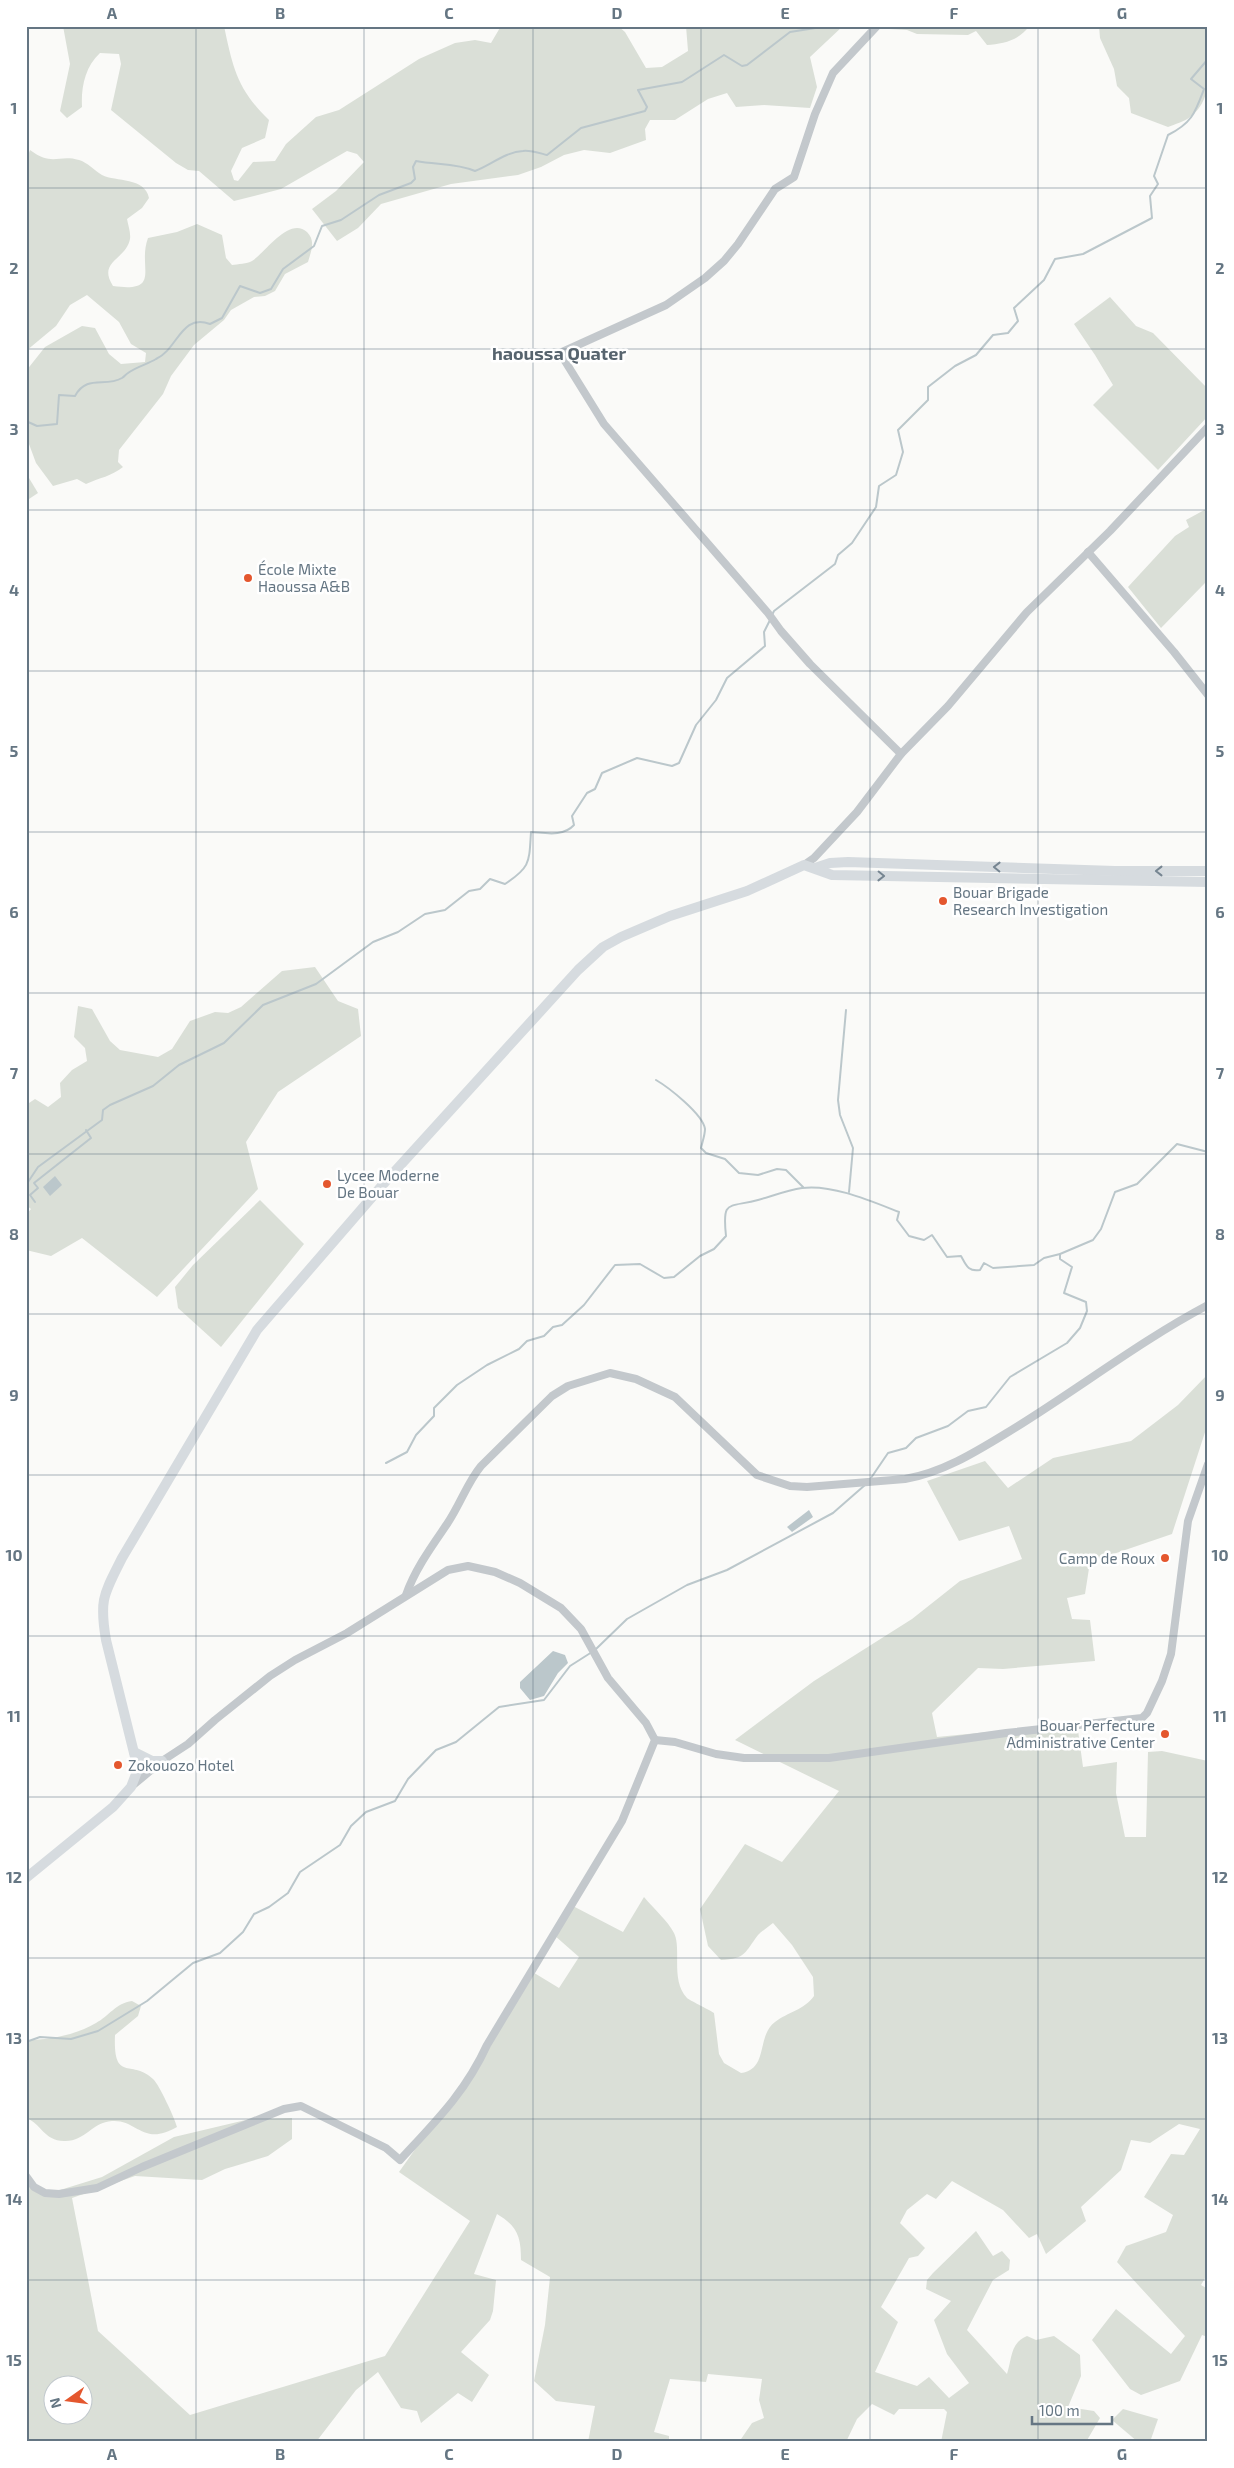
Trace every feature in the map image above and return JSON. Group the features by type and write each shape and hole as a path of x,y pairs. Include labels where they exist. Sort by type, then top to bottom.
{"main road":[{"path":"815,868 839,862 1202,877"},
{"path":"26,1878 113,1807 131,1787 138,1769 106,1640 103,1619 103,1596 126,1551 257,1330 386,1181 547,1002 603,947 646,925 747,891 804,865 832,875 900,877 1202,877"},
{"path":"900,865 900,877"},
{"path":"134,1752 152,1761 162,1761"}],"street":[{"path":"877,26 833,73 818,106 794,177 775,190 751,226 724,261 705,278 666,305 560,353 604,424 774,620 780,631 810,664 901,754"},
{"path":"804,865 814,858 857,812 901,754 948,706 1027,612 1088,552 1208,427"},
{"path":"1088,552 1174,652 1208,695"},
{"path":"406,1595 420,1566 451,1518 472,1476 541,1405 560,1390 577,1383 610,1373 636,1380 668,1393 757,1475 774,1481 807,1487 905,1479 920,1477 962,1460 1025,1422 1178,1321 1208,1305"},
{"path":"655,1740 676,1742 716,1754 744,1758 829,1758 1006,1733 1142,1718 1148,1713 1162,1682 1171,1654 1188,1521 1208,1464"},
{"path":"131,1787 162,1761 188,1744 214,1720 270,1676 295,1660 347,1633 448,1570 468,1566 495,1572 520,1583 561,1608 581,1629 608,1678 646,1723 655,1740"},
{"path":"26,2176 34,2187 45,2194 59,2194 97,2188 142,2167 284,2109 301,2106 386,2148 400,2160 458,2097 479,2063 487,2045 622,1821 655,1740"}],"shaded area":[{"path":"63,26 224,26 230,54 243,88 258,109 269,120 265,138 242,148 231,171 234,180 238,181 253,162 275,161 286,144 316,117 339,110 419,59 455,43 475,40 491,43 501,26 618,26 625,32 646,68 662,67 688,51 686,26 843,26 810,57 817,87 810,108 764,105 736,107 727,93 708,99 675,120 650,120 645,129 646,140 610,153 584,150 564,155 541,167 518,175 451,184 381,204 358,228 337,241 312,209 336,191 364,162 357,154 347,151 281,189 234,201 199,171 188,170 176,163 111,110 121,64 119,54 100,53 87,71 82,92 82,107 67,118 60,111 70,64"},
{"path":"885,26 1029,26 1016,38 999,44 987,45 976,31 968,35 917,34 907,30 889,29"},
{"path":"1099,26 1208,26 1208,88 1199,109 1188,119 1168,127 1131,113 1129,98 1117,86 1114,69 1100,38"},
{"path":"30,150 44,158 66,158 82,161 102,175 136,183 146,191 149,198 142,208 127,219 130,239 127,246 108,271 113,286 138,286 143,282 145,276 145,249 148,238 177,232 197,224 222,235 226,258 232,265 252,261 285,232 293,229 300,228 307,232 312,243 308,262 285,274 275,291 265,296 254,297 231,310 224,320 194,345 171,376 163,394 119,450 118,462 123,467 110,475 86,484 77,479 53,486 36,463 26,436 26,371 45,347 82,326 95,328 109,354 121,364 145,362 146,353 131,344 119,322 87,295 70,305 56,326 26,351 26,161"},
{"path":"1110,297 1136,326 1153,333 1208,389 1208,416 1158,470 1093,405 1113,385 1074,324"},
{"path":"26,473 38,493 26,501"},
{"path":"1208,508 1208,585 1205,583 1161,628 1128,587 1175,536 1189,527 1186,520"},
{"path":"315,967 338,1001 358,1009 361,1036 278,1092 246,1142 258,1189 157,1297 82,1238 51,1256 26,1250 26,1215 31,1209 26,1205 26,1105 35,1099 48,1107 61,1097 60,1083 72,1070 87,1061 85,1048 74,1037 78,1006 92,1009 110,1041 120,1050 158,1057 172,1049 190,1021 215,1012 228,1013 241,1007 282,971"},
{"path":"55,1176 62,1185 50,1196 43,1187"},
{"path":"260,1200 304,1244 221,1347 178,1308 175,1287 193,1265"},
{"path":"1208,1374 1208,1423 1172,1534 1090,1562 1085,1594 1067,1598 1072,1619 1090,1620 1095,1661 1003,1669 978,1668 932,1713 937,1737 1077,1723 1083,1767 1117,1762 1116,1793 1125,1837 1146,1837 1148,1752 1162,1751 1208,1761 1208,2273 1201,2285 1208,2289 1208,2337 1202,2335 1180,2381 1141,2395 1130,2389 1092,2340 1116,2309 1171,2354 1185,2336 1117,2262 1126,2246 1166,2232 1173,2215 1144,2197 1171,2154 1184,2155 1200,2129 1179,2124 1150,2143 1131,2140 1121,2170 1081,2207 1086,2221 1046,2254 1037,2234 1029,2238 1003,2210 952,2181 936,2199 927,2194 907,2210 900,2223 925,2248 918,2256 909,2258 881,2307 898,2322 875,2372 917,2386 929,2377 949,2398 969,2383 947,2354 934,2320 951,2301 926,2289 927,2280 933,2273 976,2231 993,2256 1002,2251 1010,2260 1009,2270 993,2280 967,2330 1007,2374 1012,2352 1017,2343 1027,2336 1036,2340 1054,2336 1080,2355 1081,2376 1068,2407 1094,2411 1100,2418 1086,2442 941,2442 947,2412 944,2409 899,2409 894,2415 872,2404 857,2419 846,2442 739,2442 752,2423 764,2418 759,2400 762,2379 708,2374 706,2382 670,2379 654,2432 669,2436 669,2442 588,2442 595,2406 556,2401 534,2381 545,2325 550,2277 521,2260 519,2238 516,2232 504,2218 497,2214 474,2274 496,2280 493,2311 490,2320 461,2352 489,2375 472,2402 458,2393 421,2423 417,2411 401,2408 378,2372 356,2390 316,2442 26,2442 26,2183 44,2195 102,2177 174,2137 250,2119 292,2118 292,2139 268,2156 225,2169 202,2180 135,2176 72,2198 98,2331 190,2415 385,2356 470,2221 399,2172 468,2075 531,1971 559,1988 579,1957 554,1935 571,1905 623,1932 644,1897 674,1933 677,1947 679,1982 682,1991 688,1999 714,2013 719,2054 724,2063 741,2073 750,2070 759,2059 769,2028 775,2022 806,2005 814,1996 813,1977 792,1945 773,1923 758,1935 744,1954 736,1958 721,1960 708,1946 700,1909 745,1844 782,1862 839,1791 735,1740 814,1681 912,1619 960,1581 1022,1559 1009,1526 959,1541 927,1481 985,1461 1008,1488 1053,1458 1131,1441 1178,1405"},
{"path":"809,1510 813,1517 792,1532 787,1527"},
{"path":"553,1651 565,1655 568,1663 558,1673 544,1696 530,1700 520,1688 520,1682"},
{"path":"132,2001 141,2006 138,2016 115,2035 117,2060 125,2068 145,2073 156,2082 177,2127 156,2134 141,2131 128,2124 112,2121 105,2122 78,2138 71,2140 57,2140 47,2135 31,2120 26,2118 26,2040 53,2038 80,2031 101,2020 121,2004"},
{"path":"1123,2409 1158,2419 1150,2442 1138,2442 1112,2420"}],"waterway":[{"path":"26,421 37,426 57,424 59,395 75,396 85,385 116,381 156,359 170,348 180,334 192,323 210,324 222,318 240,286 260,293 271,289 283,269 314,246 322,226 341,220 379,195 411,183 415,179 413,167 416,161 454,165 475,171 516,152 529,151 547,155 581,128 645,111 647,107 638,90 682,82 724,55 742,66 747,65 790,32 828,26"},
{"path":"772,615 774,611 835,564 838,555 852,543 876,507 879,486 896,475 903,452 898,430 928,400 928,387 955,366 976,355 993,335 1008,333 1018,321 1014,308 1044,280 1055,259 1083,254 1152,218 1150,196 1158,184 1154,176 1168,135 1176,131 1192,117 1204,89 1191,79 1208,59"},
{"path":"26,1185 38,1167 102,1120 103,1110 153,1086 179,1065 224,1043 263,1005 316,984 373,942 398,932 425,914 445,910 469,891 480,889 490,879 505,884 514,878 527,863 531,832 560,833 570,829 574,825 572,816 587,793 595,789 602,773 637,758 672,766 679,763 696,725 716,700 727,678 765,646 764,632 770,620"},
{"path":"846,1010 838,1100 840,1115 853,1148 849,1192"},
{"path":"656,1080 692,1109 703,1123 705,1129 701,1148 706,1153 725,1159 739,1173 758,1175 777,1169 786,1170 803,1187"},
{"path":"35,1202 30,1195 38,1188 34,1183 91,1138 86,1130"},
{"path":"386,1463 407,1452 416,1435 434,1416 434,1408 457,1385 487,1365 519,1349 527,1341 544,1336 553,1327 562,1325 584,1305 615,1265 640,1264 664,1278 674,1277 700,1256 714,1249 726,1236 726,1210 734,1205 802,1188 814,1187 838,1191 899,1212 897,1220 909,1236 924,1240 932,1235 947,1257 961,1256 970,1269 980,1270 984,1263 993,1268 1034,1265 1044,1258 1060,1254 1093,1240 1101,1229 1115,1192 1137,1184 1177,1144 1208,1152"},
{"path":"871,1478 888,1453 906,1448 916,1438 948,1426 968,1411 986,1407 1010,1377 1067,1343 1080,1328 1087,1311 1086,1302 1064,1293 1072,1267 1060,1259 1060,1254"},
{"path":"596,1649 627,1619 687,1585 727,1570 833,1513 865,1485"},
{"path":"26,2042 40,2037 71,2039 98,2031 147,2001 193,1963 220,1953 243,1932 254,1914 269,1907 288,1893 300,1872 340,1845 351,1826 366,1812 395,1801 408,1779 436,1750 456,1742 499,1707 544,1700 570,1666 592,1652"}],"place":[{"name":"École Mixte Haoussa A&B","path":"248,578"},
{"name":"Bouar Brigade Research Investigation","path":"943,901"},
{"name":"Lycee Moderne De Bouar","path":"327,1184"},
{"name":"Camp de Roux","path":"1165,1558"},
{"name":"Bouar Perfecture Administrative Center","path":"1165,1734"},
{"name":"Zokouozo Hotel","path":"118,1765"}],"district":[{"name":"haoussa Quater","path":"559,353"}]}
